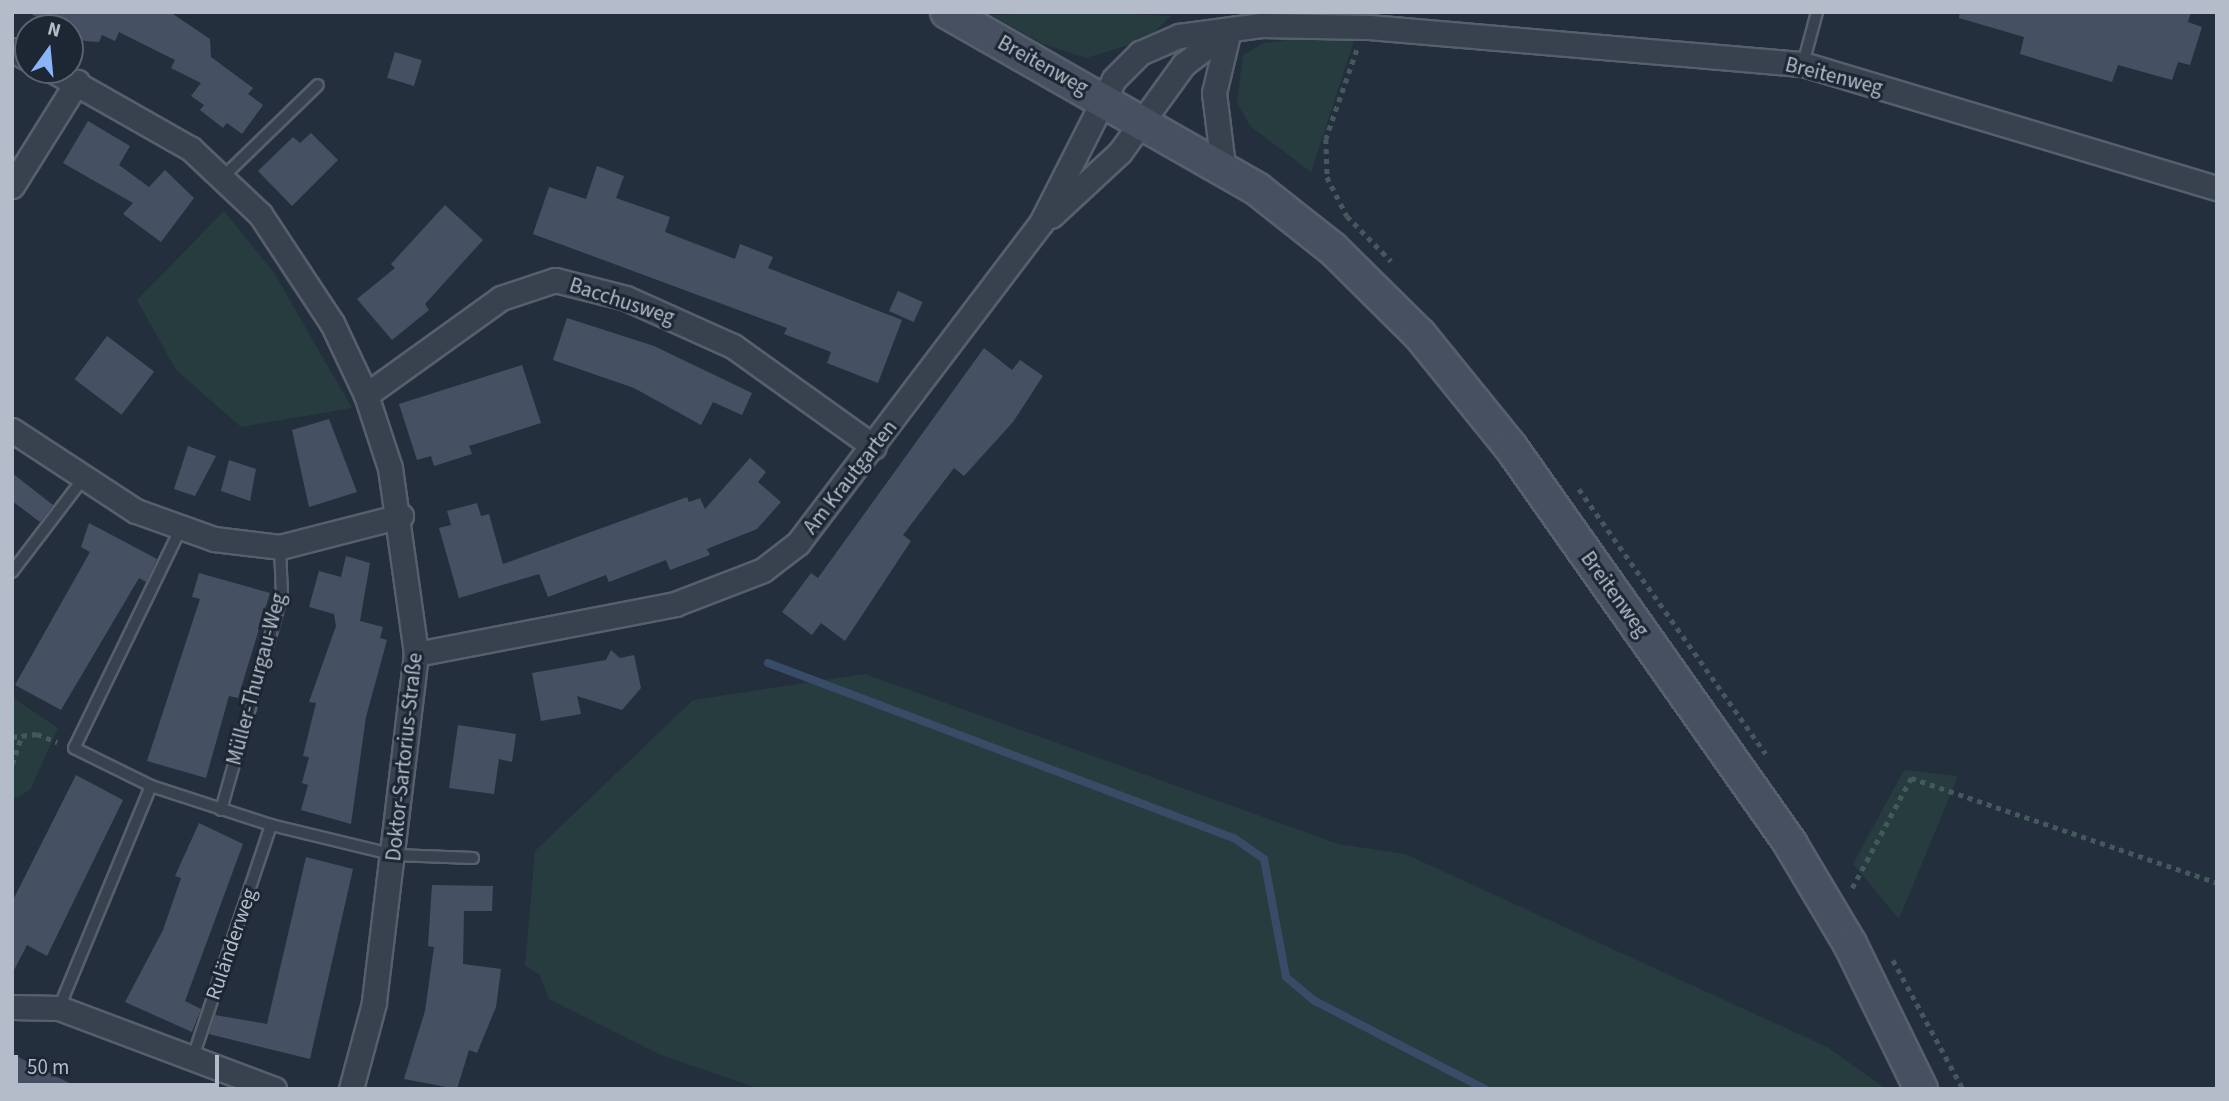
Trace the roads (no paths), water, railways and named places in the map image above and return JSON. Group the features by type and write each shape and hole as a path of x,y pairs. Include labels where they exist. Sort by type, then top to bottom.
{"main road":[{"name":"Breitenweg","path":"947,12 1223,166 1360,273 1434,351 1510,446 1791,845 1850,944 1921,1089"}],"street":[{"name":"Breitenweg","path":"1103,97 1128,64 1157,44 1228,30 1369,27 1802,64 2217,188"},
{"path":"1142,119 1184,64 1228,30"},
{"path":"1223,166 1214,93 1228,30"},
{"path":"12,187 76,84"},
{"name":"Doktor-Sartorius-Straße","path":"80,84 225,175 298,265 366,395 401,516 416,654 395,855 374,1003 351,1089"},
{"name":"Am Krautgarten","path":"416,654 676,604 725,588 798,543 874,447 1041,223 1103,97"},
{"name":"Am Krautgarten","path":"1041,223 1108,165 1142,119"},
{"name":"Bacchusweg","path":"366,395 500,298 555,280 626,298 733,346 874,447"},
{"path":"12,430 82,480 180,530 280,547 401,516"},
{"path":"12,1007 59,1007 191,1062 274,1089"}],"lane":[{"path":"1802,64 1817,12"},
{"path":"225,175 318,85"},
{"path":"12,572 82,480"},
{"path":"180,530 74,748 151,786 271,825 395,855 474,858"},
{"name":"Müller-Thurgau-Weg","path":"221,810 282,595 280,547"},
{"path":"59,1007 151,786"},
{"name":"Ruländerweg","path":"191,1062 271,825"}],"waterway":[{"path":"768,663 1234,838 1264,859 1286,977 1315,1001 1485,1089"}]}
